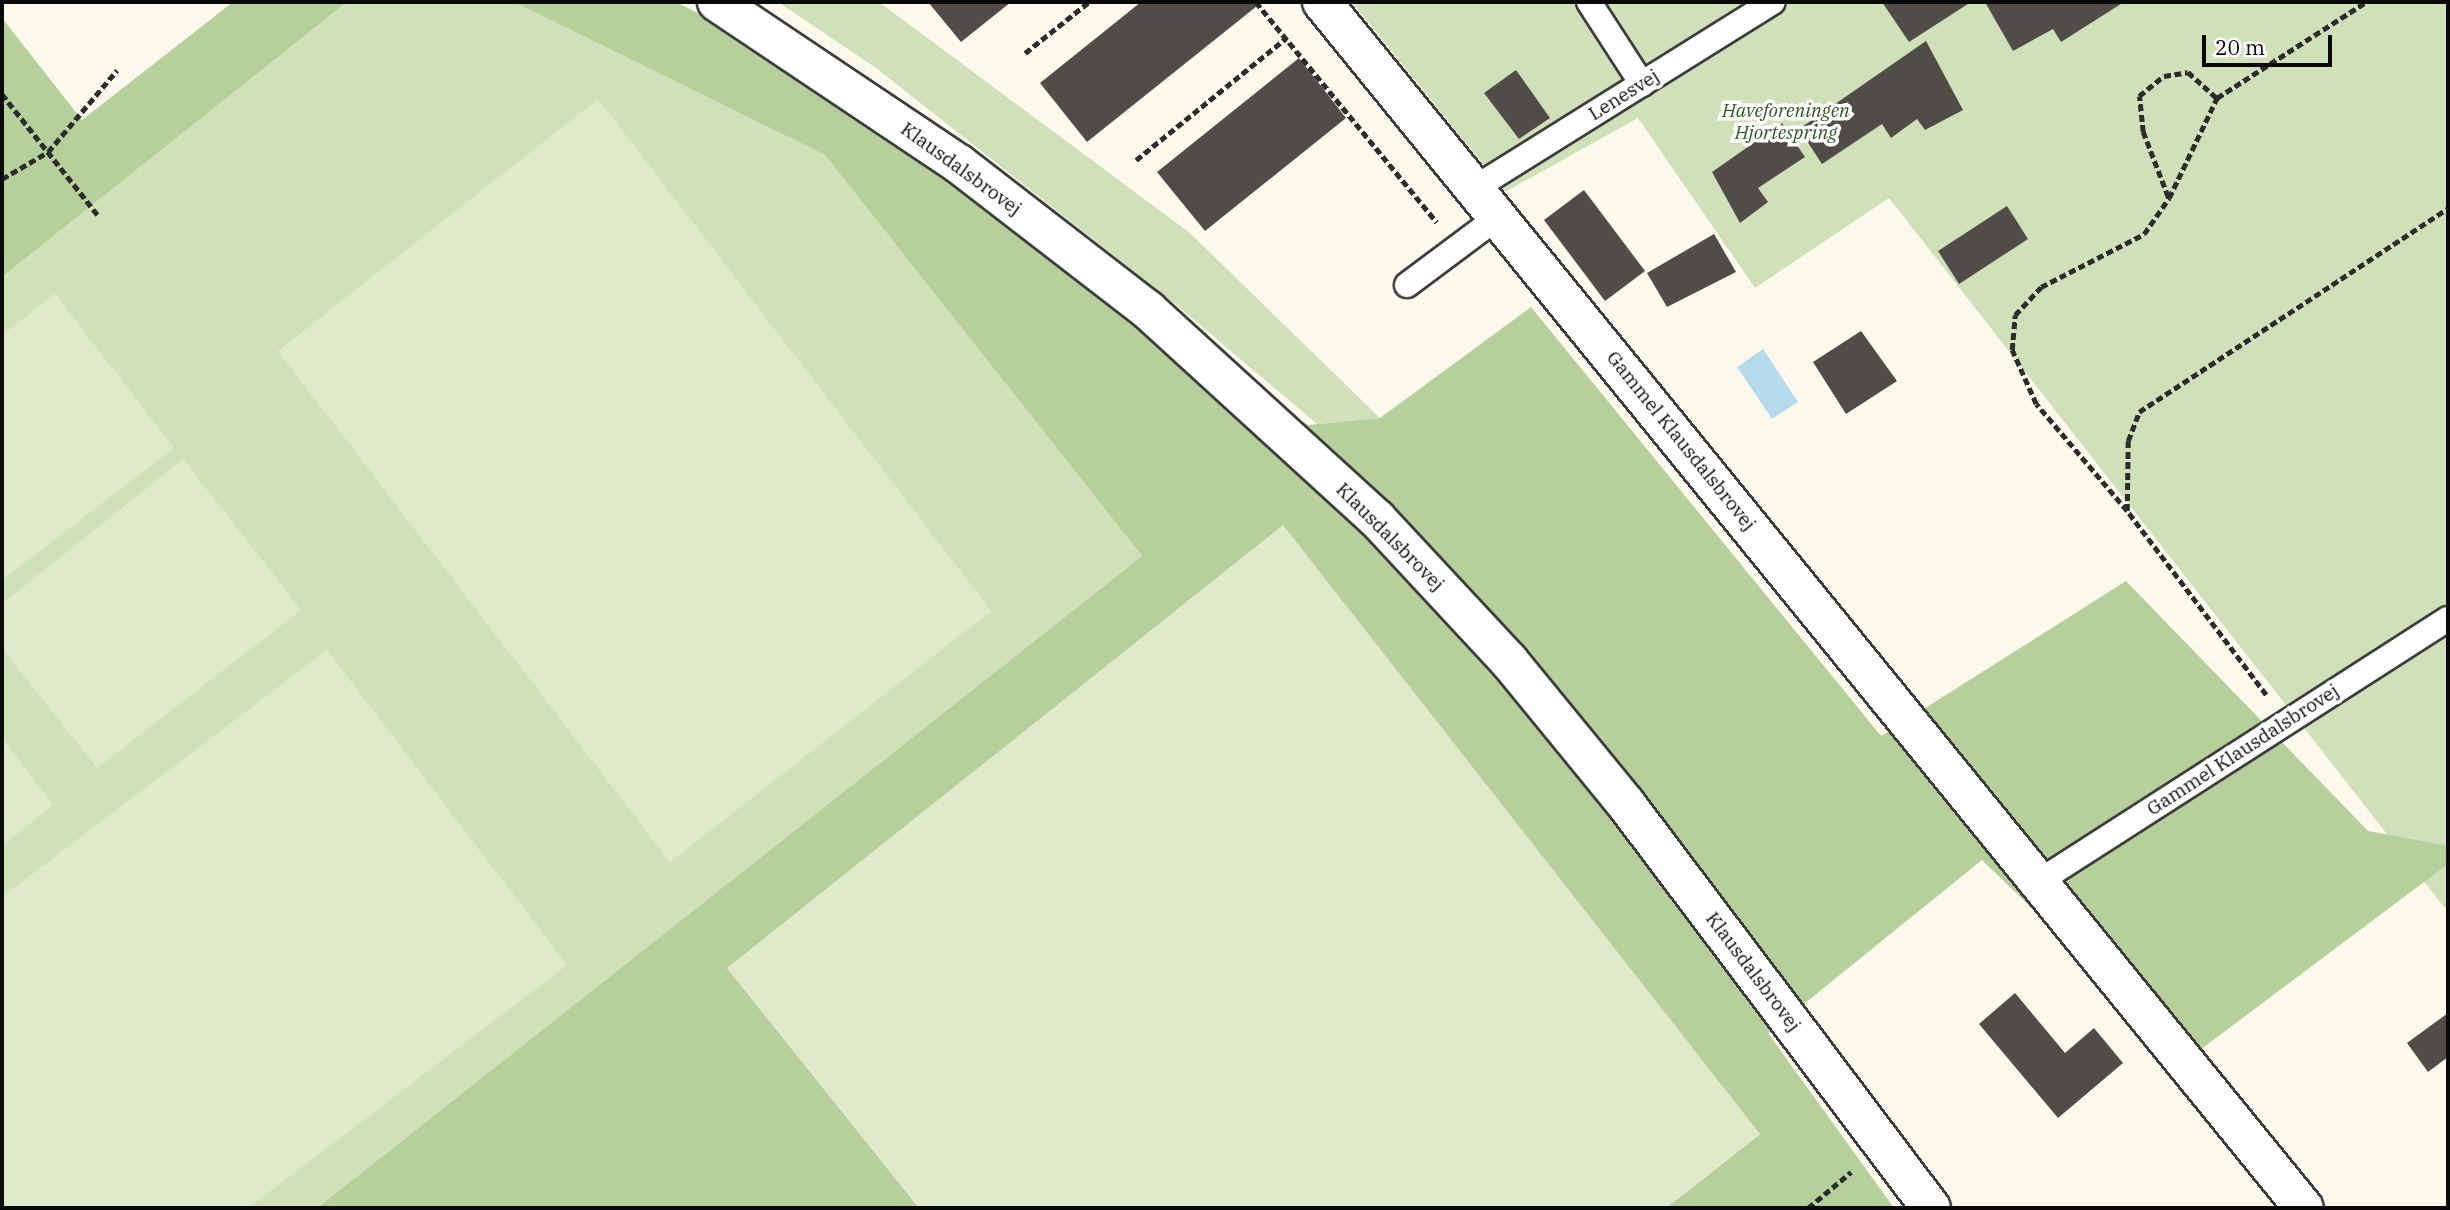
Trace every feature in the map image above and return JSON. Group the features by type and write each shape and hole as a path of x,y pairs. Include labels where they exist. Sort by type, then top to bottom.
{"street":[{"name":"Klausdalsbrovej","path":"717,2 958,164 1149,310 1377,519 1508,660 1626,804 1931,1208"},
{"name":"Gammel Klausdalsbrovej","path":"1322,2 2304,1208"}],"lane":[{"path":"1589,2 1642,84"},
{"name":"Lenesvej","path":"1407,285 1457,247 1487,203 1642,84 1773,2"},
{"name":"Gammel Klausdalsbrovej","path":"2038,882 2448,619"}],"path":[{"path":"1025,52 1089,2"},
{"path":"1256,2 1457,247"},
{"path":"2287,722 2127,511 2036,404 2011,350 2015,315 2041,287 2144,234 2169,198 2217,98 2366,2"},
{"path":"1136,160 1286,38"},
{"path":"2,179 48,152 117,70"},
{"path":"2169,198 2143,132 2139,96 2164,76 2188,72 2217,98"},
{"path":"2,94 98,215"},
{"path":"2127,511 2128,441 2139,412 2448,208"},
{"path":"1808,1208 1884,1145"}],"green space":[{"path":"233,2 347,2 2,277 2,18 82,120"},
{"path":"347,2 514,2 825,155 1142,556 317,1208 2,1208 2,277"},
{"path":"514,2 676,2 854,94 1137,321 1308,425 1380,418 1531,307 1881,736 2126,581 2368,831 2448,846 2448,864 2188,1059 1982,860 1768,1033 1894,1208 1666,1208 1759,1135 727,968 919,1208 317,1208 1142,556 825,155"},
{"path":"778,2 879,2 1190,233 1380,418 1317,424 1180,308 876,68"},
{"name":"Haveforeningen Hjortespring","path":"1352,2 2448,2 2448,912 1889,198 1755,288 1638,118 1505,192"},
{"path":"598,99 991,611 670,862 278,351"},
{"path":"55,294 174,448 2,580 2,335"},
{"path":"183,459 301,610 97,768 2,648 2,604"},
{"path":"1283,525 1760,1134 1666,1208 919,1208 727,968"},
{"path":"327,650 567,965 248,1208 2,1208 2,897"},
{"path":"2,738 53,805 2,846"}],"water":[{"path":"1763,349 1798,402 1772,419 1737,367"}],"building":[{"path":"928,2 1011,2 961,42"},
{"path":"1141,2 1262,2 1087,142 1040,83"},
{"path":"1882,2 1971,2 1909,42"},
{"path":"1985,2 2124,2 2061,42 2053,29 2013,51"},
{"path":"1926,41 1963,110 1925,130 1917,119 1891,138 1882,124 1822,164 1799,129"},
{"path":"1299,58 1346,118 1205,231 1157,172"},
{"path":"1516,70 1550,118 1519,139 1484,93"},
{"path":"1782,123 1805,157 1758,188 1768,202 1740,223 1712,172"},
{"path":"1584,190 1645,271 1605,301 1544,220"},
{"path":"2007,206 2028,239 1959,284 1938,251"},
{"path":"1714,234 1736,272 1667,307 1647,273"},
{"path":"1861,331 1897,381 1846,414 1813,362"},
{"path":"2015,993 2065,1053 2094,1028 2123,1063 2058,1118 1979,1024"},
{"path":"2448,1013 2448,1057 2428,1072 2407,1043"}]}
